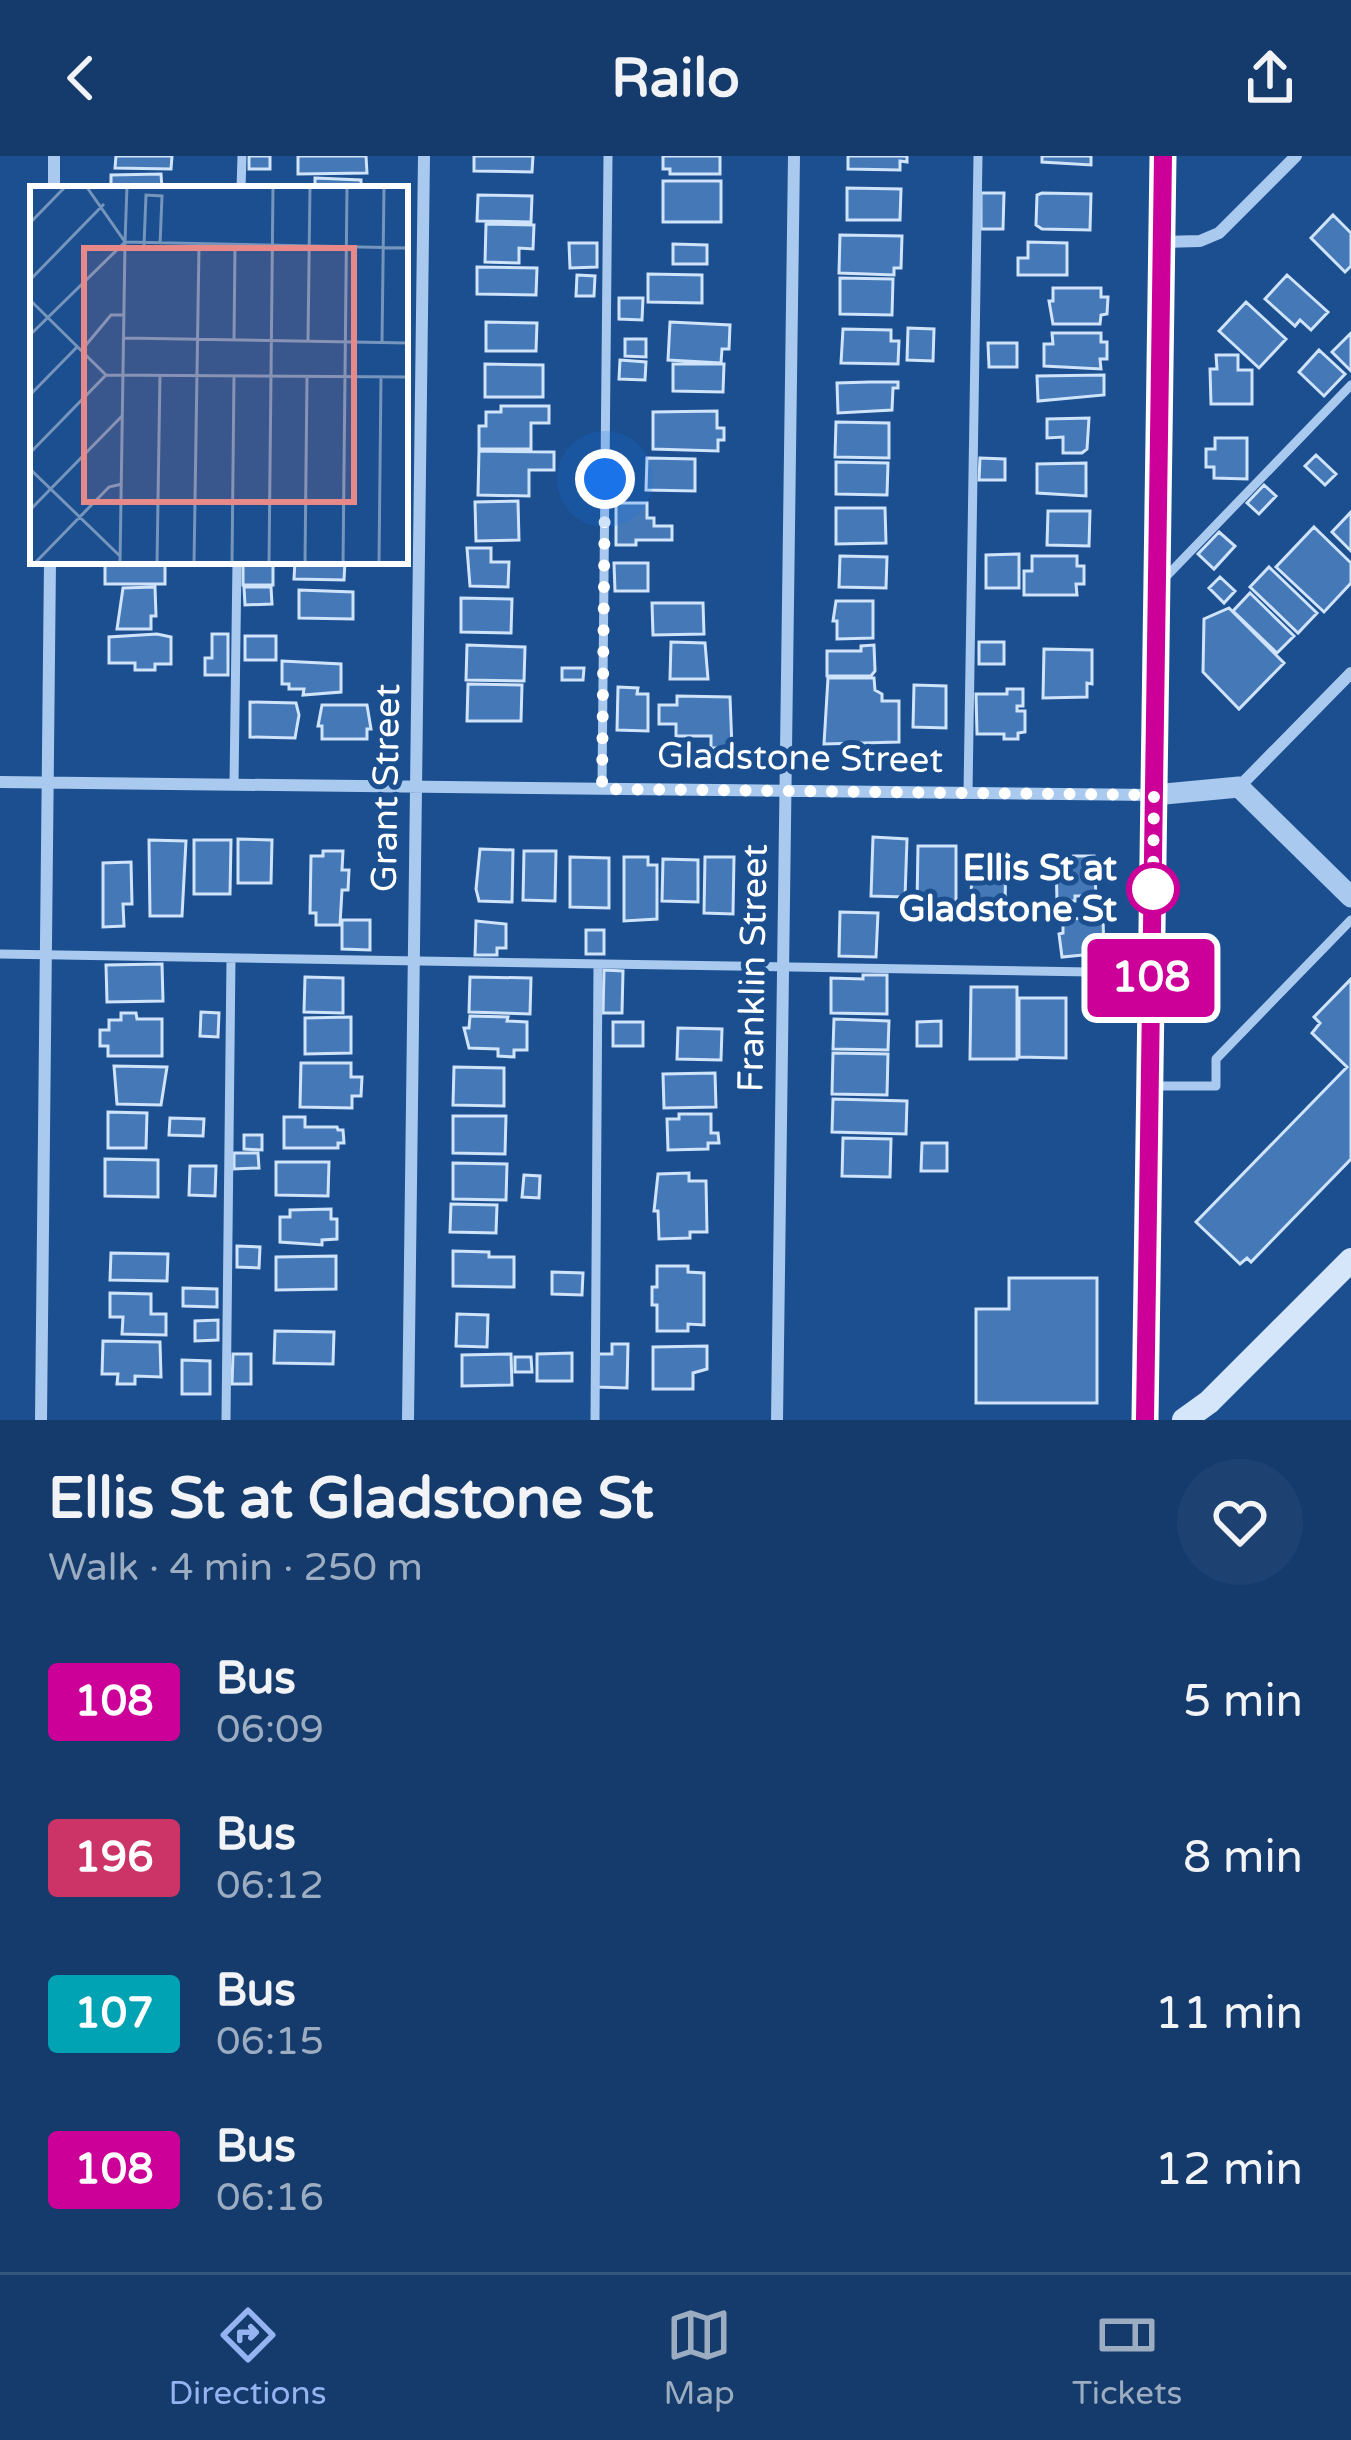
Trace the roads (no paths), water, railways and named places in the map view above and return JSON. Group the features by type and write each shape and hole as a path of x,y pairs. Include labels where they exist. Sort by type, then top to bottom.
{"main road":[{"path":"1184,1420 1209,1402 1351,1260"}],"street":[{"path":"54,186 55,156"},
{"name":"Grant Street","path":"408,1420 424,156"},
{"name":"Franklin Street","path":"777,1420 794,156"},
{"path":"1145,1420 1163,156"},
{"path":"1162,242 1200,241 1219,233 1296,156"},
{"path":"41,1420 50,564"},
{"path":"1351,673 1239,787 1351,898"},
{"name":"Gladstone Street","path":"0,782 1154,795 1239,787"}],"lane":[{"path":"241,186 242,156"},
{"path":"602,789 608,156"},
{"path":"968,793 978,156"},
{"path":"1157,586 1351,385"},
{"path":"234,785 237,564"},
{"path":"1150,1086 1216,1086 1216,1059 1351,920"},
{"path":"0,955 1151,973"},
{"path":"226,1420 231,958"},
{"path":"595,1420 598,964"}],"place":[{"name":"Ellis St at Gladstone St","path":"1153,889"}]}
